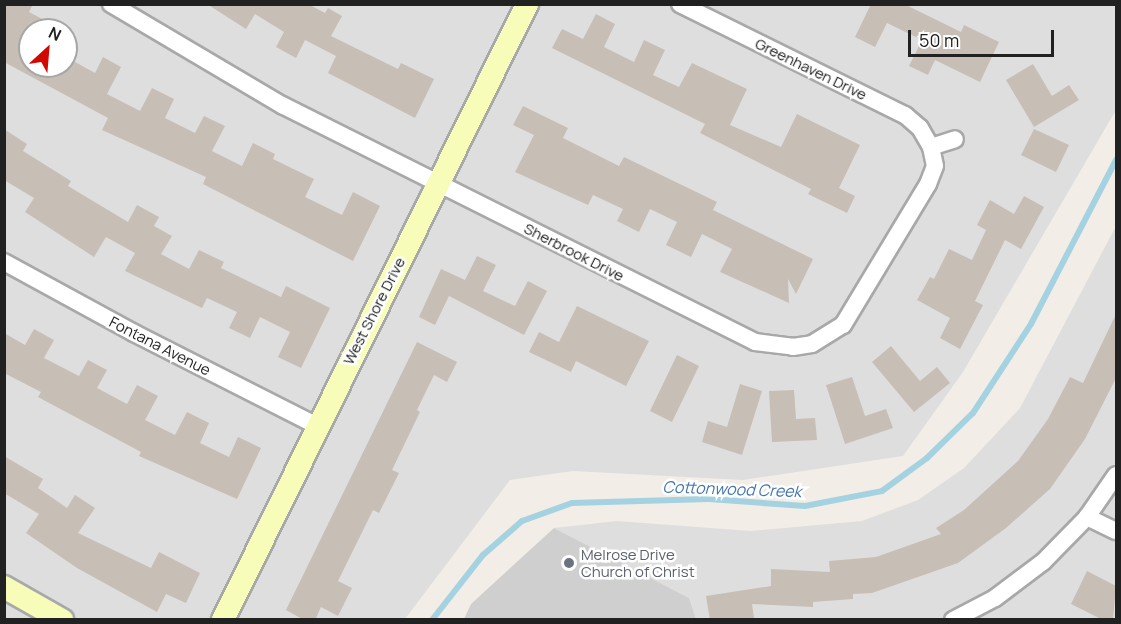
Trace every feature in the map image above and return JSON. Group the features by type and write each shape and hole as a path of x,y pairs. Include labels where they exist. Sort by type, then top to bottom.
{"street":[{"name":"Sherbrook Drive","path":"111,4 282,105 730,332 755,342 793,347 830,336 852,314 928,184 935,166 932,147"},
{"name":"West Shore Drive","path":"223,620 316,426 527,4"},
{"name":"Greenhaven Drive","path":"680,4 905,115 920,128 932,147"},
{"path":"932,147 955,139"},
{"name":"Fontana Avenue","path":"4,262 134,333 316,426"},
{"path":"953,620 995,598 1043,562 1087,516 1116,475"},
{"path":"1087,516 1116,531"},
{"path":"4,587 62,620"}],"shaded area":[{"path":"4,5 1116,5 1116,110 963,372 903,456 743,480 573,471 510,480 405,619 5,619"},
{"path":"1116,226 1116,619 696,619 689,598 554,528 617,521 751,531 862,521 918,500 964,468 1020,408"},
{"name":"Melrose Drive Church of Christ","path":"554,528 689,598 696,619 464,619 471,604"}],"building":[{"path":"4,4 33,4 29,12 40,18 18,18 18,70 4,62"},
{"path":"207,4 308,4 325,13 328,8 342,16 331,36 398,69 401,63 434,79 415,118 328,73 336,56 305,40 296,58 276,47 284,32 255,14 246,29"},
{"path":"871,4 904,4 961,32 964,25 999,42 980,82 935,60 928,75 909,66 922,40 887,23 875,47 855,37"},
{"path":"596,14 615,24 604,47 634,62 644,40 665,50 653,75 679,87 692,63 747,89 730,125 781,147 797,114 860,145 839,188 855,196 847,213 808,194 811,189 700,133 705,124 552,48 562,29 583,39"},
{"path":"103,57 121,67 107,94 140,111 152,88 174,99 165,118 195,133 204,116 225,126 212,151 242,166 253,143 275,154 273,159 314,179 305,197 342,215 353,192 380,206 353,261 203,184 206,177 102,130 108,118 34,78 78,78 78,64 95,73"},
{"path":"1033,64 1052,96 1069,85 1079,100 1034,127 1006,80"},
{"path":"523,106 568,128 563,138 619,166 624,157 717,202 713,210 813,259 796,294 788,279 789,303 720,272 732,249 702,234 691,257 666,245 677,222 650,209 639,232 617,221 623,209 593,195 588,205 515,172 534,135 513,125"},
{"path":"4,129 27,144 23,151 71,181 68,186 128,222 137,205 159,217 154,226 172,236 161,254 189,269 199,250 224,262 221,268 281,297 286,286 330,308 301,368 278,357 290,332 260,317 250,338 229,328 237,312 207,298 202,308 125,271 135,253 106,237 94,257 25,212 34,198 4,180"},
{"path":"1034,129 1069,145 1056,172 1021,155"},
{"path":"1024,196 1044,207 1021,249 1005,240 975,301 983,305 960,349 940,338 950,318 917,300 930,277 934,279 949,249 972,260 986,230 977,225 990,200 1014,214"},
{"path":"477,256 496,265 483,291 515,306 528,281 547,291 524,335 449,296 435,325 419,317 441,269 465,280"},
{"path":"577,306 649,341 626,386 576,361 571,372 529,352 539,332 559,342"},
{"path":"1116,314 1116,378 1085,439 1050,489 1006,528 958,563 872,593 853,594 853,599 813,602 813,607 752,604 754,618 710,620 706,596 771,586 771,569 830,572 829,561 876,557 941,534 936,528 964,510 1018,461 1048,419 1070,377 1083,383"},
{"path":"34,329 54,340 44,358 79,376 88,360 107,370 97,388 127,404 137,385 158,396 145,420 175,435 187,412 209,423 200,443 229,457 238,437 261,448 237,499 139,456 141,452 38,397 41,392 4,373 4,333 25,345"},
{"path":"417,342 457,362 447,382 434,375 417,410 420,412 392,470 399,473 379,513 373,510 338,581 352,588 338,616 321,607 315,620 304,620 286,610"},
{"path":"891,346 920,381 937,367 950,383 914,412 872,362"},
{"path":"677,355 699,366 672,422 650,411"},
{"path":"852,377 865,416 886,409 893,428 845,444 826,385"},
{"path":"740,384 762,391 742,455 702,442 708,421 727,427"},
{"path":"794,390 796,419 815,418 817,440 772,442 769,391"},
{"path":"4,456 43,479 38,488 67,508 75,495 95,508 78,533 151,568 159,552 200,573 186,603 166,594 157,612 77,568 26,533 39,514 4,493"},
{"path":"1087,571 1116,586 1113,620 1103,620 1071,604"}],"waterway":[{"name":"Cottonwood Creek","path":"432,620 483,555 522,521 572,503 709,499 805,506 882,491 927,458 973,413 1031,324 1116,160"}],"place":[{"name":"Melrose Drive Church of Christ","path":"569,563"}]}
